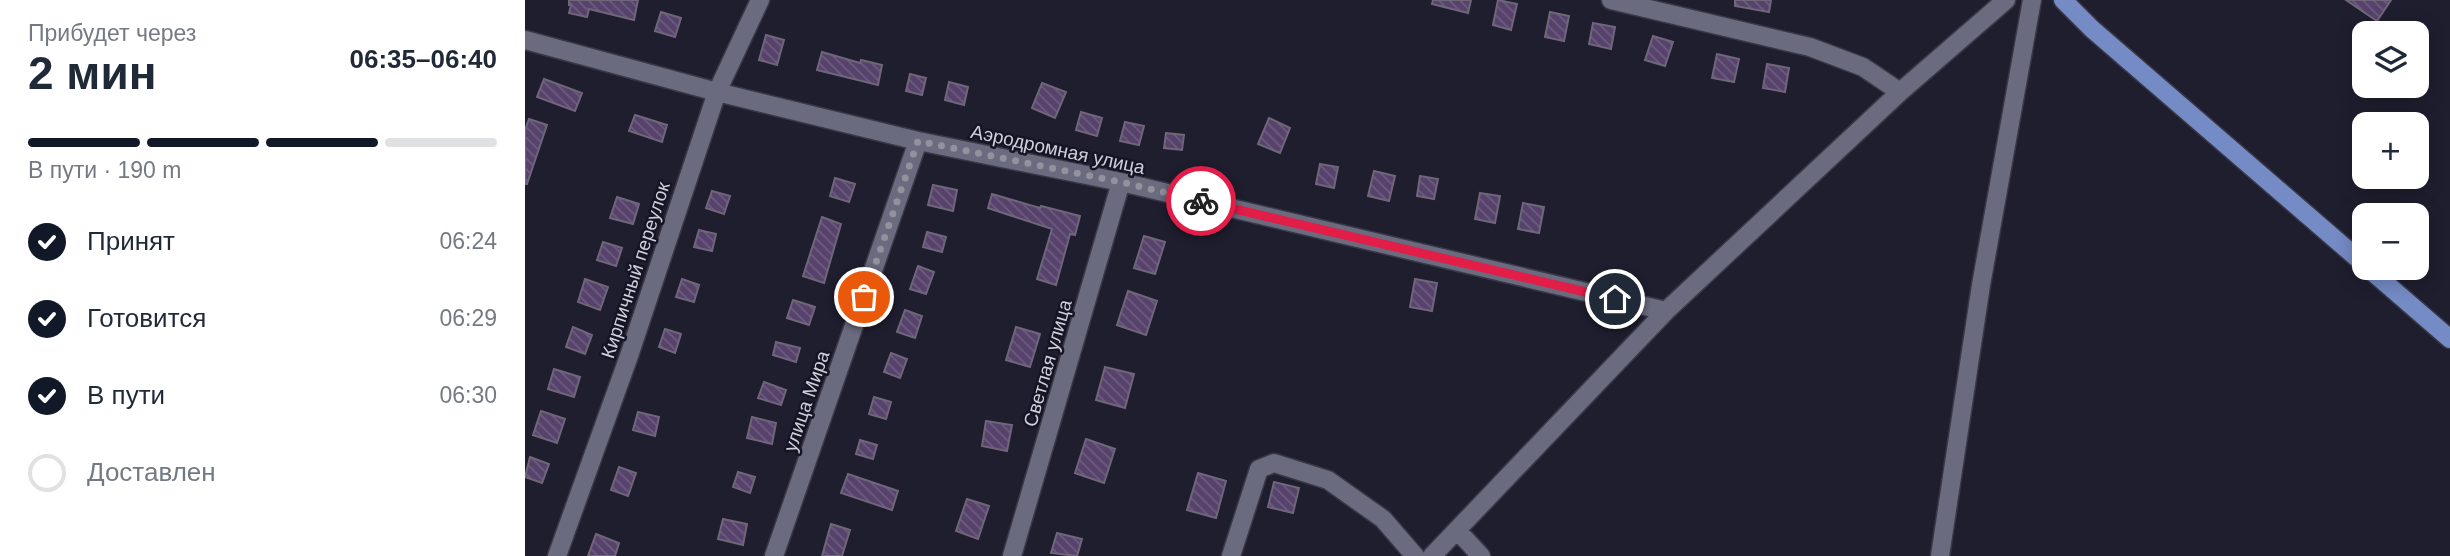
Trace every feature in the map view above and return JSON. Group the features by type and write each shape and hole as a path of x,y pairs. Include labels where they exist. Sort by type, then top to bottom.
{"main road":[{"path":"2063,0 2092,29 2352,254"},
{"path":"2382,280 2450,339"}],"street":[{"name":"Кирпичный переулок","path":"557,556 629,356 717,92 760,0"},
{"path":"1611,0 1811,47 1863,67 1900,92"},
{"path":"1432,556 1667,312 1900,92 2006,0"},
{"path":"1940,556 1981,285 2032,0"},
{"name":"Аэродромная улица","path":"525,40 717,92 918,141 1121,182 1667,312"},
{"name":"улица Мира","path":"774,556 918,141"},
{"name":"Светлая улица","path":"1013,556 1121,182"},
{"path":"1231,556 1259,469 1274,463 1328,480 1383,519 1415,556"},
{"path":"1457,530 1481,556"}],"building":[{"path":"569,0 638,0 634,20 589,9 587,17 569,13"},
{"path":"1433,0 1471,0 1468,13 1432,4"},
{"path":"1498,0 1517,4 1511,30 1493,25"},
{"path":"1735,0 1771,0 1769,12 1735,6"},
{"path":"2346,0 2391,0 2377,21"},
{"path":"661,12 681,18 675,37 655,31"},
{"path":"1550,12 1569,16 1564,41 1545,37"},
{"path":"1593,23 1615,27 1611,49 1589,44"},
{"path":"766,35 784,40 777,65 759,60"},
{"path":"1653,36 1673,42 1665,66 1645,60"},
{"path":"822,52 860,63 861,60 882,65 878,85 817,70"},
{"path":"1717,54 1739,59 1734,82 1712,78"},
{"path":"1767,64 1789,68 1785,92 1763,88"},
{"path":"910,74 926,78 922,95 906,91"},
{"path":"544,79 582,93 575,111 537,97"},
{"path":"949,82 968,87 964,105 945,100"},
{"path":"1042,83 1066,92 1055,118 1032,108"},
{"path":"1081,112 1102,118 1097,136 1076,130"},
{"path":"635,115 667,125 662,142 629,131"},
{"path":"1269,118 1290,128 1280,153 1258,144"},
{"path":"529,119 547,125 525,184 525,130"},
{"path":"1125,122 1144,126 1139,145 1120,141"},
{"path":"1166,133 1184,135 1182,150 1164,148"},
{"path":"1320,164 1338,167 1334,188 1316,184"},
{"path":"1374,171 1395,176 1389,201 1368,196"},
{"path":"1420,176 1438,179 1434,199 1417,196"},
{"path":"835,178 855,184 849,202 830,196"},
{"path":"933,185 957,190 953,211 928,205"},
{"path":"712,191 730,196 724,214 706,208"},
{"path":"1480,193 1500,196 1495,223 1475,219"},
{"path":"992,194 1080,216 1075,235 1070,234 1056,285 1037,279 1052,229 988,208"},
{"path":"617,197 639,204 633,224 610,218"},
{"path":"1523,203 1544,207 1539,233 1518,229"},
{"path":"822,217 841,224 824,283 803,276"},
{"path":"699,230 716,234 712,251 694,247"},
{"path":"927,232 946,237 942,252 923,247"},
{"path":"1144,236 1165,242 1155,274 1134,268"},
{"path":"603,242 622,248 616,266 597,260"},
{"path":"918,266 934,272 926,294 910,289"},
{"path":"585,279 608,287 600,310 578,302"},
{"path":"682,279 699,285 694,302 676,297"},
{"path":"1415,279 1437,283 1432,311 1410,307"},
{"path":"1128,291 1157,301 1146,335 1117,325"},
{"path":"793,300 815,307 809,325 787,318"},
{"path":"905,310 922,316 915,338 897,332"},
{"path":"573,327 592,335 585,354 566,347"},
{"path":"1016,327 1040,334 1030,367 1006,360"},
{"path":"665,329 681,334 675,353 659,347"},
{"path":"776,342 800,348 796,362 773,355"},
{"path":"891,353 907,359 900,378 884,372"},
{"path":"1105,367 1134,374 1125,408 1096,400"},
{"path":"554,369 580,377 574,397 548,389"},
{"path":"764,382 786,390 781,405 758,398"},
{"path":"874,397 891,402 886,419 869,414"},
{"path":"541,411 565,419 557,443 533,435"},
{"path":"638,412 659,417 655,436 633,430"},
{"path":"752,417 776,423 772,444 747,438"},
{"path":"986,421 1012,425 1007,451 982,446"},
{"path":"1086,439 1115,449 1104,483 1075,473"},
{"path":"860,440 877,445 873,459 856,454"},
{"path":"530,457 549,464 542,483 525,477"},
{"path":"619,467 636,473 628,496 611,490"},
{"path":"738,472 755,477 750,493 733,487"},
{"path":"1198,473 1226,481 1216,518 1187,510"},
{"path":"848,474 898,491 892,510 841,493"},
{"path":"1274,482 1299,488 1293,513 1268,507"},
{"path":"967,499 989,506 978,539 956,531"},
{"path":"723,519 747,524 743,545 718,539"},
{"path":"831,524 850,530 842,556 822,556"},
{"path":"1057,533 1082,539 1077,556 1051,553"},
{"path":"596,534 619,543 615,556 588,556"}],"way so far":[{"path":"864,297 918,141 1201,201"}],"route":[{"path":"1201,201 1615,299"}]}
